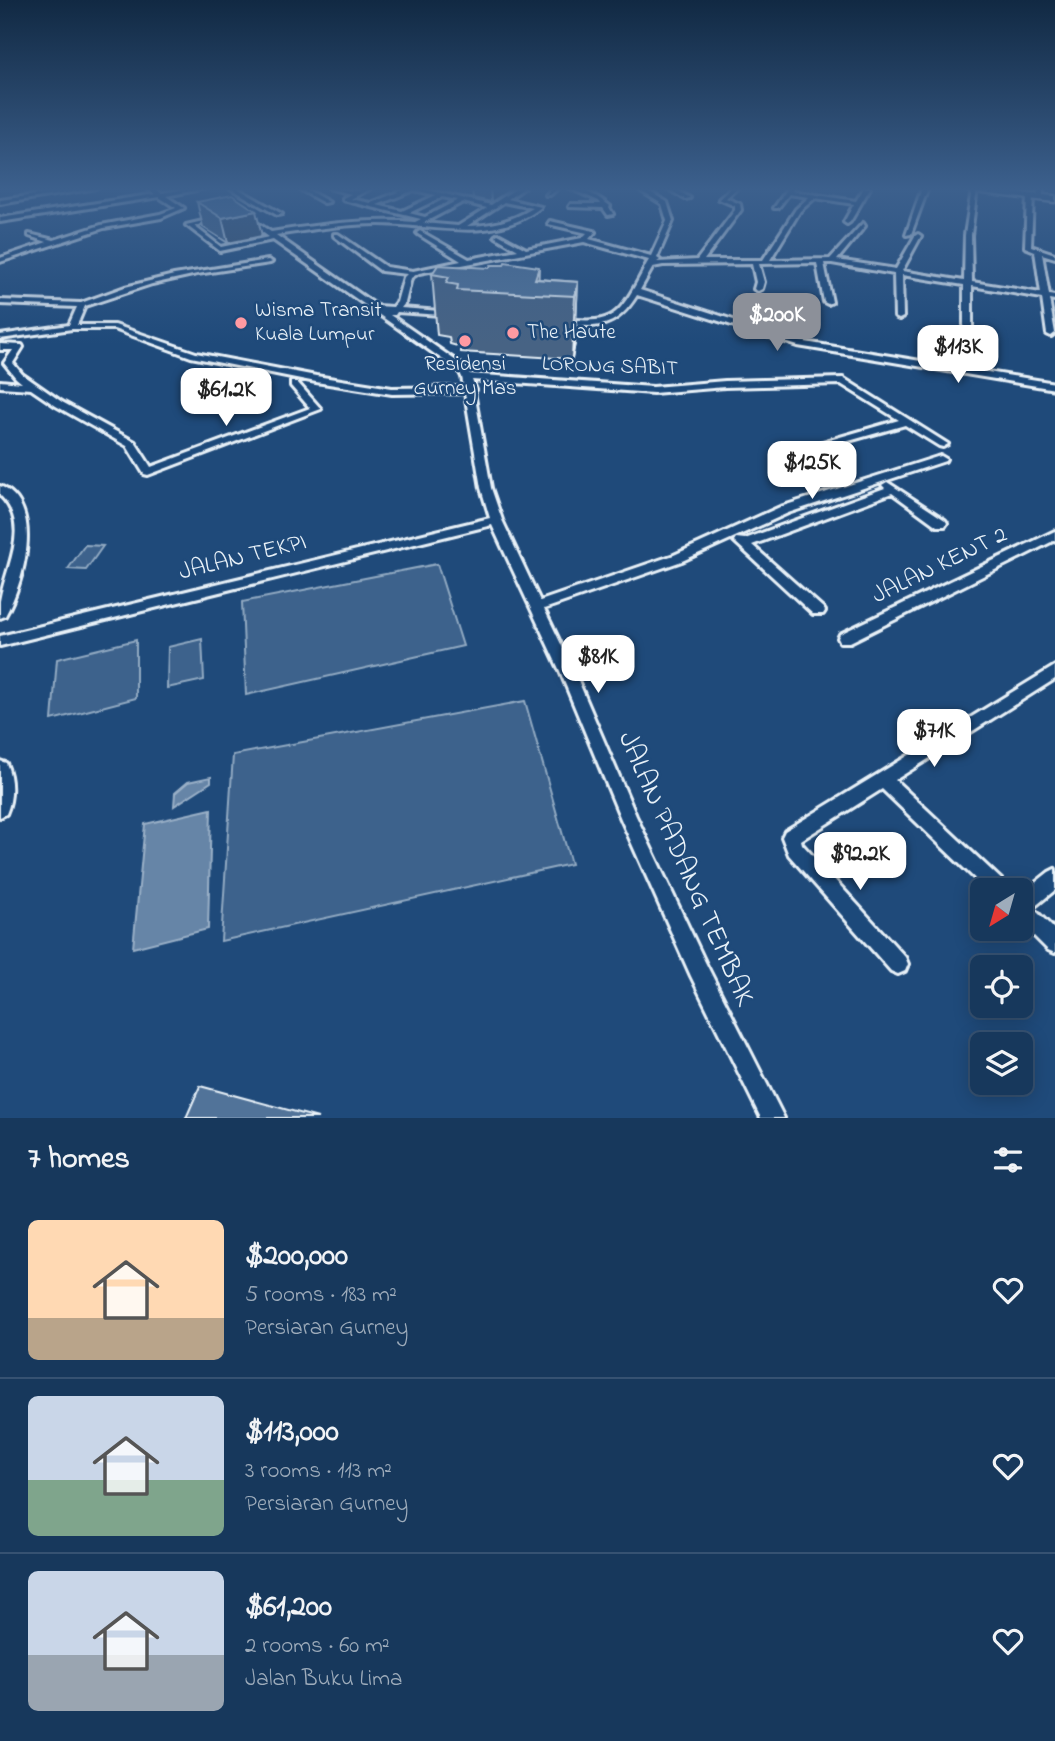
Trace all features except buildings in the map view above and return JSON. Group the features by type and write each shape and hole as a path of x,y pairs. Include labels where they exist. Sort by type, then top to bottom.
{"street":[{"path":"48,240 54,242"},
{"path":"0,260 60,240"},
{"path":"209,240 220,249 248,240"},
{"path":"280,240 369,307 391,315 462,369 469,384"},
{"path":"343,240 384,269 413,273 583,240"},
{"path":"432,240 467,261"},
{"path":"506,240 525,251"},
{"path":"584,240 650,263 832,261 1051,298"},
{"path":"555,321 593,322 616,318 637,292 661,240"},
{"path":"699,263 716,240"},
{"path":"765,262 779,240"},
{"path":"832,261 850,240"},
{"path":"899,317 898,272 916,240"},
{"path":"968,332 969,240"},
{"path":"1028,240 1028,247 1055,256"},
{"path":"659,244 671,257 682,262"},
{"path":"1038,251 1051,298 1051,334"},
{"path":"820,261 828,302"},
{"path":"0,302 82,305 137,285 179,274 268,262"},
{"path":"755,262 760,282 758,289"},
{"path":"391,315 401,303 408,277 413,273"},
{"path":"637,292 787,341 1055,386"},
{"path":"72,327 82,305"},
{"path":"391,315 466,315"},
{"name":"LORONG SABIT","path":"0,337 72,327 115,327 203,357 392,391 469,384 653,390 844,381 943,444"},
{"path":"174,348 186,340"},
{"path":"0,347 19,346 8,363 33,386 88,421 131,444 148,472 316,409 294,384"},
{"path":"203,357 216,349"},
{"path":"0,384 33,386"},
{"name":"JALAN PADANG TEMBAK","path":"469,384 486,488 496,520 567,671 629,819 698,969 773,1118"},
{"path":"806,450 907,421"},
{"path":"536,607 642,572 784,510 941,459"},
{"path":"878,479 941,523"},
{"path":"0,489 9,495 25,534 6,603 0,613"},
{"path":"743,544 893,489"},
{"name":"JALAN TEKPI","path":"0,641 496,520"},
{"path":"732,534 818,611"},
{"name":"JALAN KENT 2","path":"845,638 1055,535"},
{"path":"898,964 795,849 791,837 1055,673"},
{"path":"0,768 4,777 0,809"},
{"path":"883,779 987,878"},
{"path":"1033,897 1055,878"},
{"path":"1033,921 1055,943"}],"shaded area":[{"path":"85,545 103,546 86,570 68,569"},
{"path":"437,564 463,646 246,695 242,602"},
{"path":"202,639 204,680 167,688 168,647"},
{"path":"136,640 136,698 52,720 57,659"},
{"path":"525,701 571,864 221,941 233,755"},
{"path":"211,777 211,782 174,806 175,793 188,782"},
{"path":"211,809 208,929 133,948 145,824"}],"place":[{"name":"Wisma Transit Kuala Lumpur","path":"241,323"},
{"name":"The Haute","path":"513,333"},
{"name":"Residensi Gurney Mas","path":"465,341"}]}
